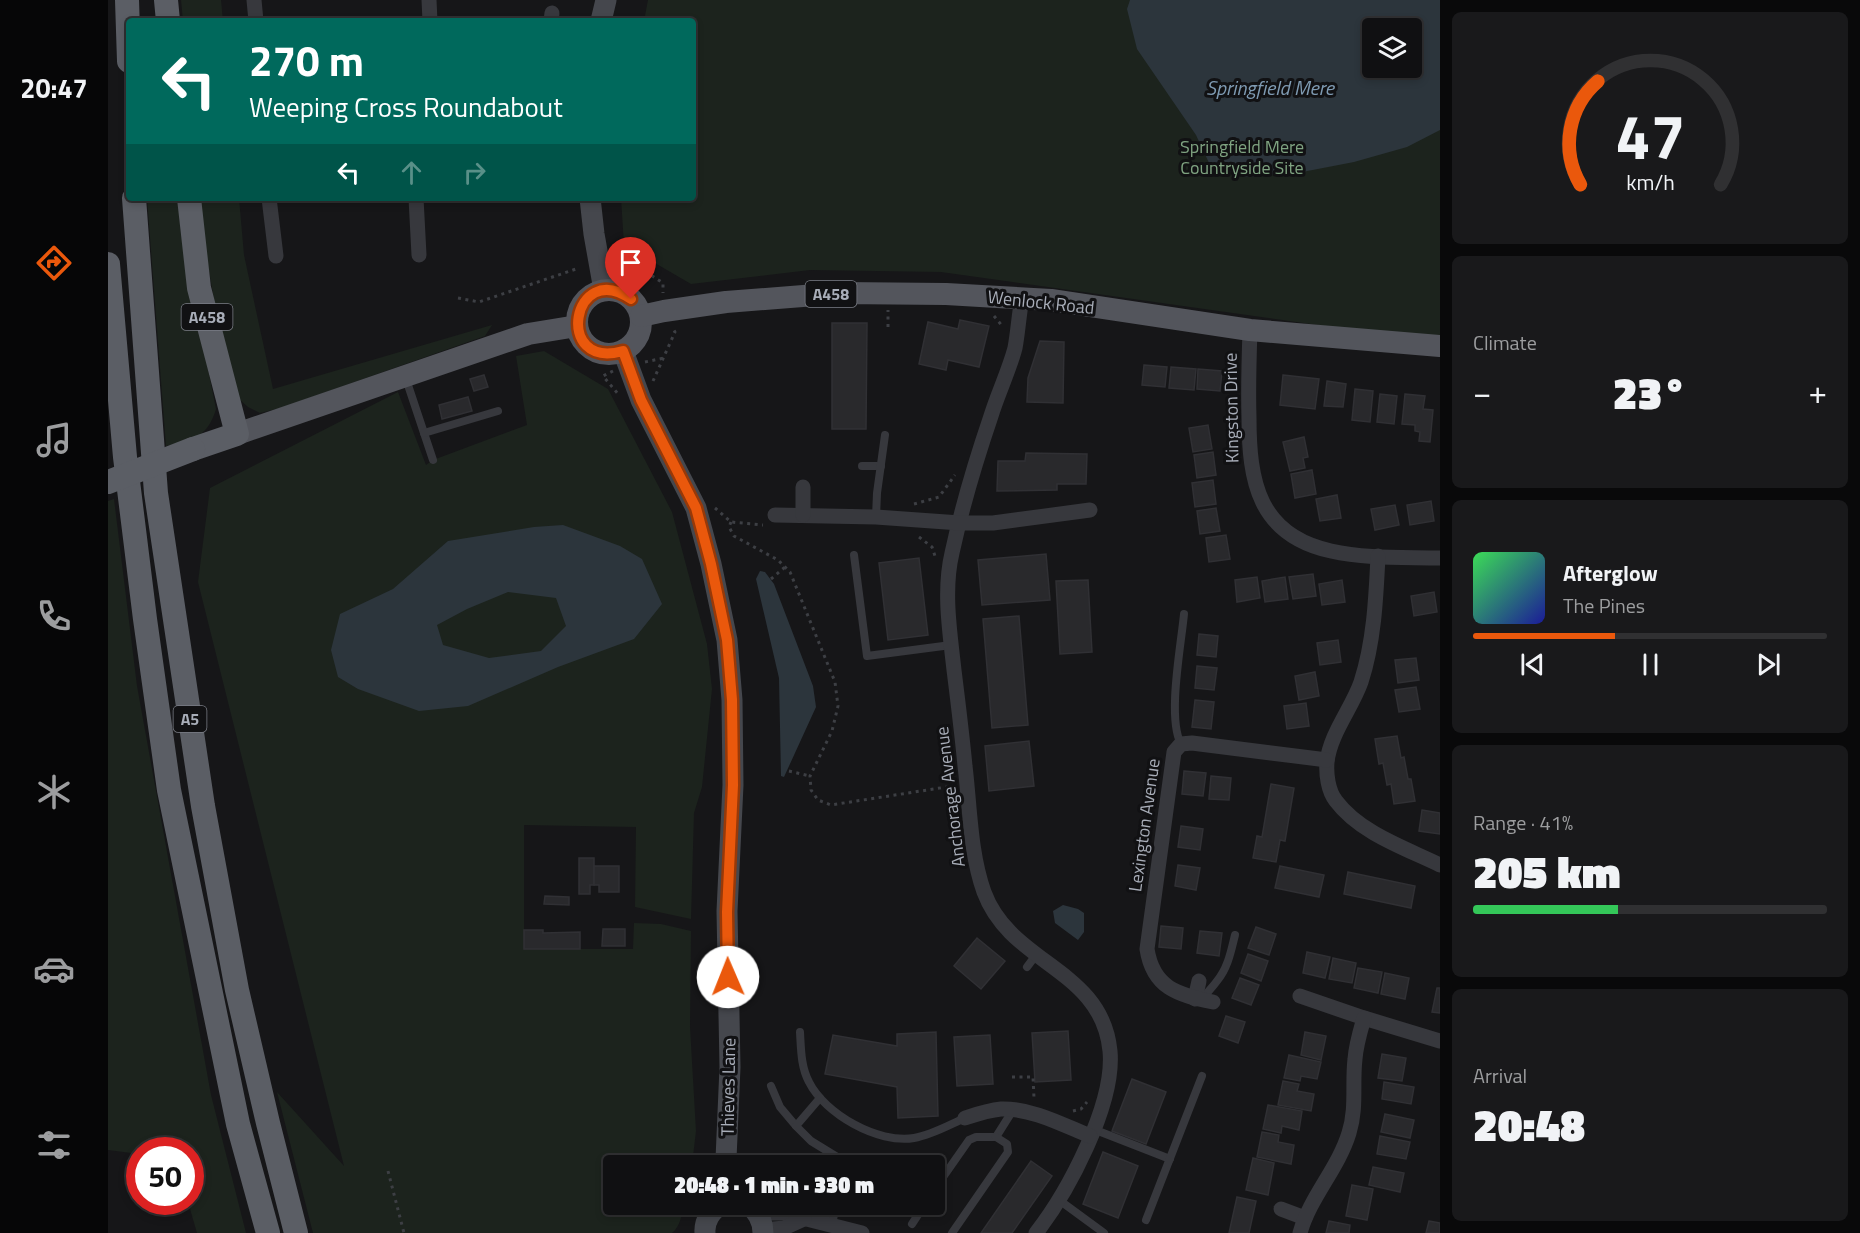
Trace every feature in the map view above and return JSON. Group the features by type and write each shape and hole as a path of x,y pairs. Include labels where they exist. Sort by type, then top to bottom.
{"highway":[{"path":"127,0 128,18"},
{"path":"166,0 168,18"},
{"name":"A5","path":"134,201 156,493 203,806 237,990 296,1233"},
{"name":"A458","path":"189,201 200,288 237,434"},
{"name":"A5","path":"108,264 125,457 169,790 238,1124 268,1233"},
{"path":"108,482 237,434"}],"main road":[{"path":"602,18 606,0"},
{"path":"590,201 604,291"},
{"path":"614,290 623,293 638,307 641,316 638,337 632,345 613,354 594,351 585,344 577,326 581,307 586,299 604,291 614,290"},
{"name":"Wenlock Road","path":"641,316 726,302 841,293 946,294 1051,300 1250,330 1440,346"},
{"path":"237,434 528,334 577,326"},
{"name":"Thieves Lane","path":"623,351 641,400 696,508 727,640 732,700 733,785 727,912 730,1067 726,1155"}],"street":[{"path":"254,0 256,18"},
{"path":"429,0 430,18"},
{"path":"268,201 276,256"},
{"path":"416,201 419,255"},
{"name":"Anchorage Avenue","path":"1022,298 1014,349 991,417 951,556 949,592 951,645 967,784 975,852 984,891 998,918 1032,961 1086,993 1107,1032 1110,1053 1109,1077 1092,1132 1078,1166 1059,1200 1036,1233"},
{"name":"Kingston Drive","path":"1250,330 1250,449 1254,479 1264,506 1282,527 1311,545 1330,551 1378,556 1440,558"},
{"path":"803,487 803,515"},
{"path":"775,515 907,518 960,523 993,523 1090,510"},
{"path":"1378,556 1373,625 1367,663 1327,760 1329,786 1334,799 1368,829 1440,865"},
{"name":"Lexington Avenue","path":"1203,1000 1177,992 1158,978 1149,965 1147,949 1174,752 1181,744 1203,745 1327,760"},
{"path":"1199,981 1203,1000"},
{"path":"1300,996 1440,1041"},
{"path":"1300,1233 1305,1218 1341,1154 1353,1121 1354,1062 1364,1018"},
{"path":"965,1118 985,1111 1013,1110 1092,1132"},
{"path":"1281,1209 1305,1218"},
{"path":"758,1220 783,1213 862,1233"}],"lane":[{"path":"405,375 433,460"},
{"path":"424,433 498,411"},
{"path":"876,517 885,435"},
{"path":"862,466 881,466"},
{"path":"854,555 867,656 951,645"},
{"path":"1181,744 1177,736 1174,714 1184,614"},
{"path":"1203,1000 1225,969 1234,935"},
{"path":"800,1032 803,1067 809,1083 834,1112 852,1123 870,1132 897,1138 914,1138 933,1133 965,1118"},
{"path":"1146,1220 1202,1076"},
{"path":"771,1086 780,1107 796,1126 811,1141 834,1155"},
{"path":"796,1126 820,1098"},
{"path":"996,1137 1013,1110"},
{"path":"1092,1132 1170,1159"},
{"path":"945,1174 969,1140 976,1137 996,1137 1007,1144 1008,1152 952,1233"},
{"path":"1059,1200 1104,1233"},
{"path":"832,1225 834,1215"},
{"path":"912,1224 918,1215"}],"path":[{"path":"619,254 663,283 663,288"},
{"path":"458,298 478,302 576,269"},
{"path":"888,308 888,327"},
{"path":"993,314 1004,327 1004,335"},
{"path":"669,321 675,332"},
{"path":"651,386 675,332 683,326"},
{"path":"644,362 664,358"},
{"path":"608,373 603,375 621,397"},
{"path":"907,518 909,505 939,497 954,478 957,468"},
{"path":"731,522 729,527 734,536 778,560 790,572 835,682 838,706 832,731 810,776 811,790 818,800 831,805 967,784"},
{"path":"771,579 784,567"},
{"path":"789,771 810,776"},
{"path":"1012,1077 1033,1077 1034,1098"},
{"path":"388,1171 404,1233"}],"green space":[{"path":"181,0 221,0 223,18 183,18"},
{"name":"Springfield Mere Countryside Site","path":"648,0 1440,0 1440,337 1346,329 941,272 810,270 691,284 624,245 621,201 696,201 696,18 645,18"},
{"path":"147,201 178,201 181,234 216,409 208,426 198,436 166,446"},
{"path":"200,201 239,201 244,255 273,389 492,325 485,336 281,408 260,413 239,399 219,328 205,248"},
{"path":"544,351 608,389 672,512 707,644 712,689 702,787 694,813 691,919 635,907 636,827 524,825 524,949 633,949 634,923 661,924 691,931 690,1027 696,1131 693,1155 603,1155 603,1215 681,1215 672,1233 313,1233 277,1092 344,1166 198,582 210,488 398,392 426,465 433,460 527,425 516,356"},
{"path":"114,499 137,686 211,1095 246,1233 197,1233 192,1215 204,1215 204,1137 126,1137 126,1152 108,1150 108,501"}],"water":[{"name":"Springfield Mere","path":"1130,0 1440,0 1440,130 1407,147 1354,162 1297,173 1244,177 1210,165 1196,135 1137,49 1127,9"},
{"path":"563,525 620,546 642,559 662,604 634,639 558,667 468,706 419,711 358,689 338,677 331,650 340,614 393,589 448,541 534,527","holes":["508,592 556,598 566,626 541,651 489,658 443,645 437,625 467,609"]},
{"path":"760,571 765,572 774,584 813,686 816,707 784,777 781,776 779,678 756,579"},
{"path":"1063,905 1084,913 1084,932 1078,940 1055,923 1053,911"}],"building":[{"path":"960,320 989,326 979,367 948,360 946,370 919,364 928,322 958,329"},
{"path":"832,323 867,323 866,429 832,429"},
{"path":"1040,341 1064,342 1063,403 1027,402 1028,378"},
{"path":"1144,365 1167,367 1165,387 1142,385"},
{"path":"1171,367 1196,369 1194,390 1169,388"},
{"path":"1198,369 1222,371 1220,391 1197,389"},
{"path":"484,375 488,387 474,391 470,379"},
{"path":"1283,375 1319,379 1315,409 1280,405"},
{"path":"1327,381 1346,384 1343,407 1324,406"},
{"path":"1355,389 1373,391 1370,422 1352,420"},
{"path":"1380,394 1397,396 1394,424 1377,422"},
{"path":"1405,394 1425,396 1423,409 1433,410 1430,442 1419,441 1420,432 1415,431 1415,425 1402,424"},
{"path":"468,397 472,411 442,419 439,405"},
{"path":"1208,425 1212,449 1193,452 1189,428"},
{"path":"1304,437 1308,457 1303,458 1305,468 1290,471 1283,442"},
{"path":"1213,452 1216,475 1197,478 1194,455"},
{"path":"1026,453 1087,454 1086,484 1057,484 1057,490 997,491 998,461 1025,461"},
{"path":"1312,470 1316,494 1295,498 1291,474"},
{"path":"1213,480 1216,504 1195,507 1192,483"},
{"path":"1337,495 1341,518 1320,521 1316,499"},
{"path":"1431,501 1434,521 1410,525 1407,505"},
{"path":"1395,505 1399,525 1375,530 1371,509"},
{"path":"1216,508 1220,531 1200,534 1197,511"},
{"path":"1226,535 1230,559 1209,562 1206,538"},
{"path":"1046,554 1050,600 982,605 978,560"},
{"path":"919,558 928,635 888,640 879,563"},
{"path":"1313,574 1316,596 1293,599 1289,577"},
{"path":"1257,577 1260,598 1237,602 1235,580"},
{"path":"1285,577 1288,599 1265,602 1262,581"},
{"path":"1088,580 1092,652 1060,654 1056,581"},
{"path":"1342,580 1345,602 1322,605 1319,584"},
{"path":"1434,592 1437,612 1414,616 1411,596"},
{"path":"1019,616 1028,725 992,728 983,619"},
{"path":"1199,634 1218,636 1216,657 1197,655"},
{"path":"1338,640 1341,662 1320,665 1317,643"},
{"path":"1416,658 1419,680 1398,683 1395,660"},
{"path":"1197,666 1217,668 1214,690 1195,688"},
{"path":"1315,672 1319,696 1299,700 1295,676"},
{"path":"1416,687 1420,709 1399,712 1395,690"},
{"path":"1195,700 1214,702 1211,729 1192,727"},
{"path":"1306,703 1309,726 1287,729 1284,706"},
{"path":"1397,736 1401,758 1404,757 1408,779 1411,779 1415,801 1394,804 1391,784 1387,785 1383,763 1379,764 1375,739"},
{"path":"1029,741 1034,786 989,791 985,746"},
{"path":"1184,771 1206,773 1203,796 1182,794"},
{"path":"1211,776 1231,778 1229,800 1209,799"},
{"path":"1271,784 1294,788 1285,841 1280,840 1276,862 1253,858 1257,836 1262,837"},
{"path":"1422,810 1440,813 1440,834 1419,831"},
{"path":"1181,826 1203,829 1200,850 1178,847"},
{"path":"579,858 594,858 594,885 590,885 590,894 579,894"},
{"path":"1178,865 1200,868 1196,890 1175,886"},
{"path":"594,866 619,866 619,892 599,892 599,885 594,885"},
{"path":"1280,866 1324,875 1319,897 1275,888"},
{"path":"1348,872 1415,886 1411,908 1344,894"},
{"path":"545,896 569,897 569,905 544,904"},
{"path":"1161,926 1183,928 1181,949 1159,947"},
{"path":"1256,927 1276,934 1269,955 1248,948"},
{"path":"603,929 625,929 625,946 602,946"},
{"path":"524,930 543,930 543,933 580,932 580,949 524,949"},
{"path":"1200,931 1222,933 1219,956 1197,953"},
{"path":"977,938 1005,961 981,989 954,966"},
{"path":"1307,952 1330,957 1325,978 1303,973"},
{"path":"1248,954 1268,961 1261,981 1241,973"},
{"path":"1333,958 1356,963 1352,983 1329,979"},
{"path":"1358,968 1382,972 1378,993 1354,988"},
{"path":"1385,973 1409,978 1405,999 1381,994"},
{"path":"1240,978 1259,985 1251,1005 1232,998"},
{"path":"1437,988 1440,988 1440,1013 1432,1012"},
{"path":"1226,1016 1245,1022 1238,1043 1219,1036"},
{"path":"1068,1031 1071,1080 1035,1082 1032,1033"},
{"path":"936,1032 938,1116 898,1118 897,1087 825,1074 833,1035 897,1046 897,1034"},
{"path":"1305,1032 1326,1036 1321,1060 1301,1055"},
{"path":"990,1035 993,1084 957,1086 954,1037"},
{"path":"1382,1054 1406,1058 1402,1081 1378,1078"},
{"path":"1289,1055 1321,1062 1317,1079 1301,1076 1300,1081 1284,1078"},
{"path":"1132,1079 1166,1092 1146,1144 1112,1131"},
{"path":"1283,1081 1299,1084 1297,1091 1314,1094 1311,1111 1278,1105"},
{"path":"1384,1082 1414,1087 1411,1104 1382,1099"},
{"path":"1268,1105 1302,1111 1299,1130 1282,1126 1281,1133 1263,1129"},
{"path":"1385,1114 1414,1120 1410,1138 1381,1132"},
{"path":"1262,1132 1279,1135 1278,1142 1294,1145 1291,1164 1257,1157"},
{"path":"1380,1136 1410,1142 1406,1159 1377,1154"},
{"path":"1103,1152 1138,1166 1118,1218 1083,1204"},
{"path":"1253,1158 1274,1163 1268,1195 1246,1190"},
{"path":"1031,1161 1052,1176 1012,1233 981,1233"},
{"path":"1373,1167 1404,1173 1400,1192 1369,1185"},
{"path":"1352,1185 1373,1189 1367,1220 1346,1216"},
{"path":"1237,1197 1256,1201 1249,1233 1229,1233"},
{"path":"1329,1221 1350,1225 1349,1233 1326,1233"},
{"path":"1429,1221 1440,1223 1440,1233 1426,1233"}],"route":[{"path":"631,299 614,290 595,294 586,299 581,307 577,326 585,344 594,351 613,354 623,351 641,400 696,508 711,564 727,640 732,700 733,785 727,912 728,977"}]}
